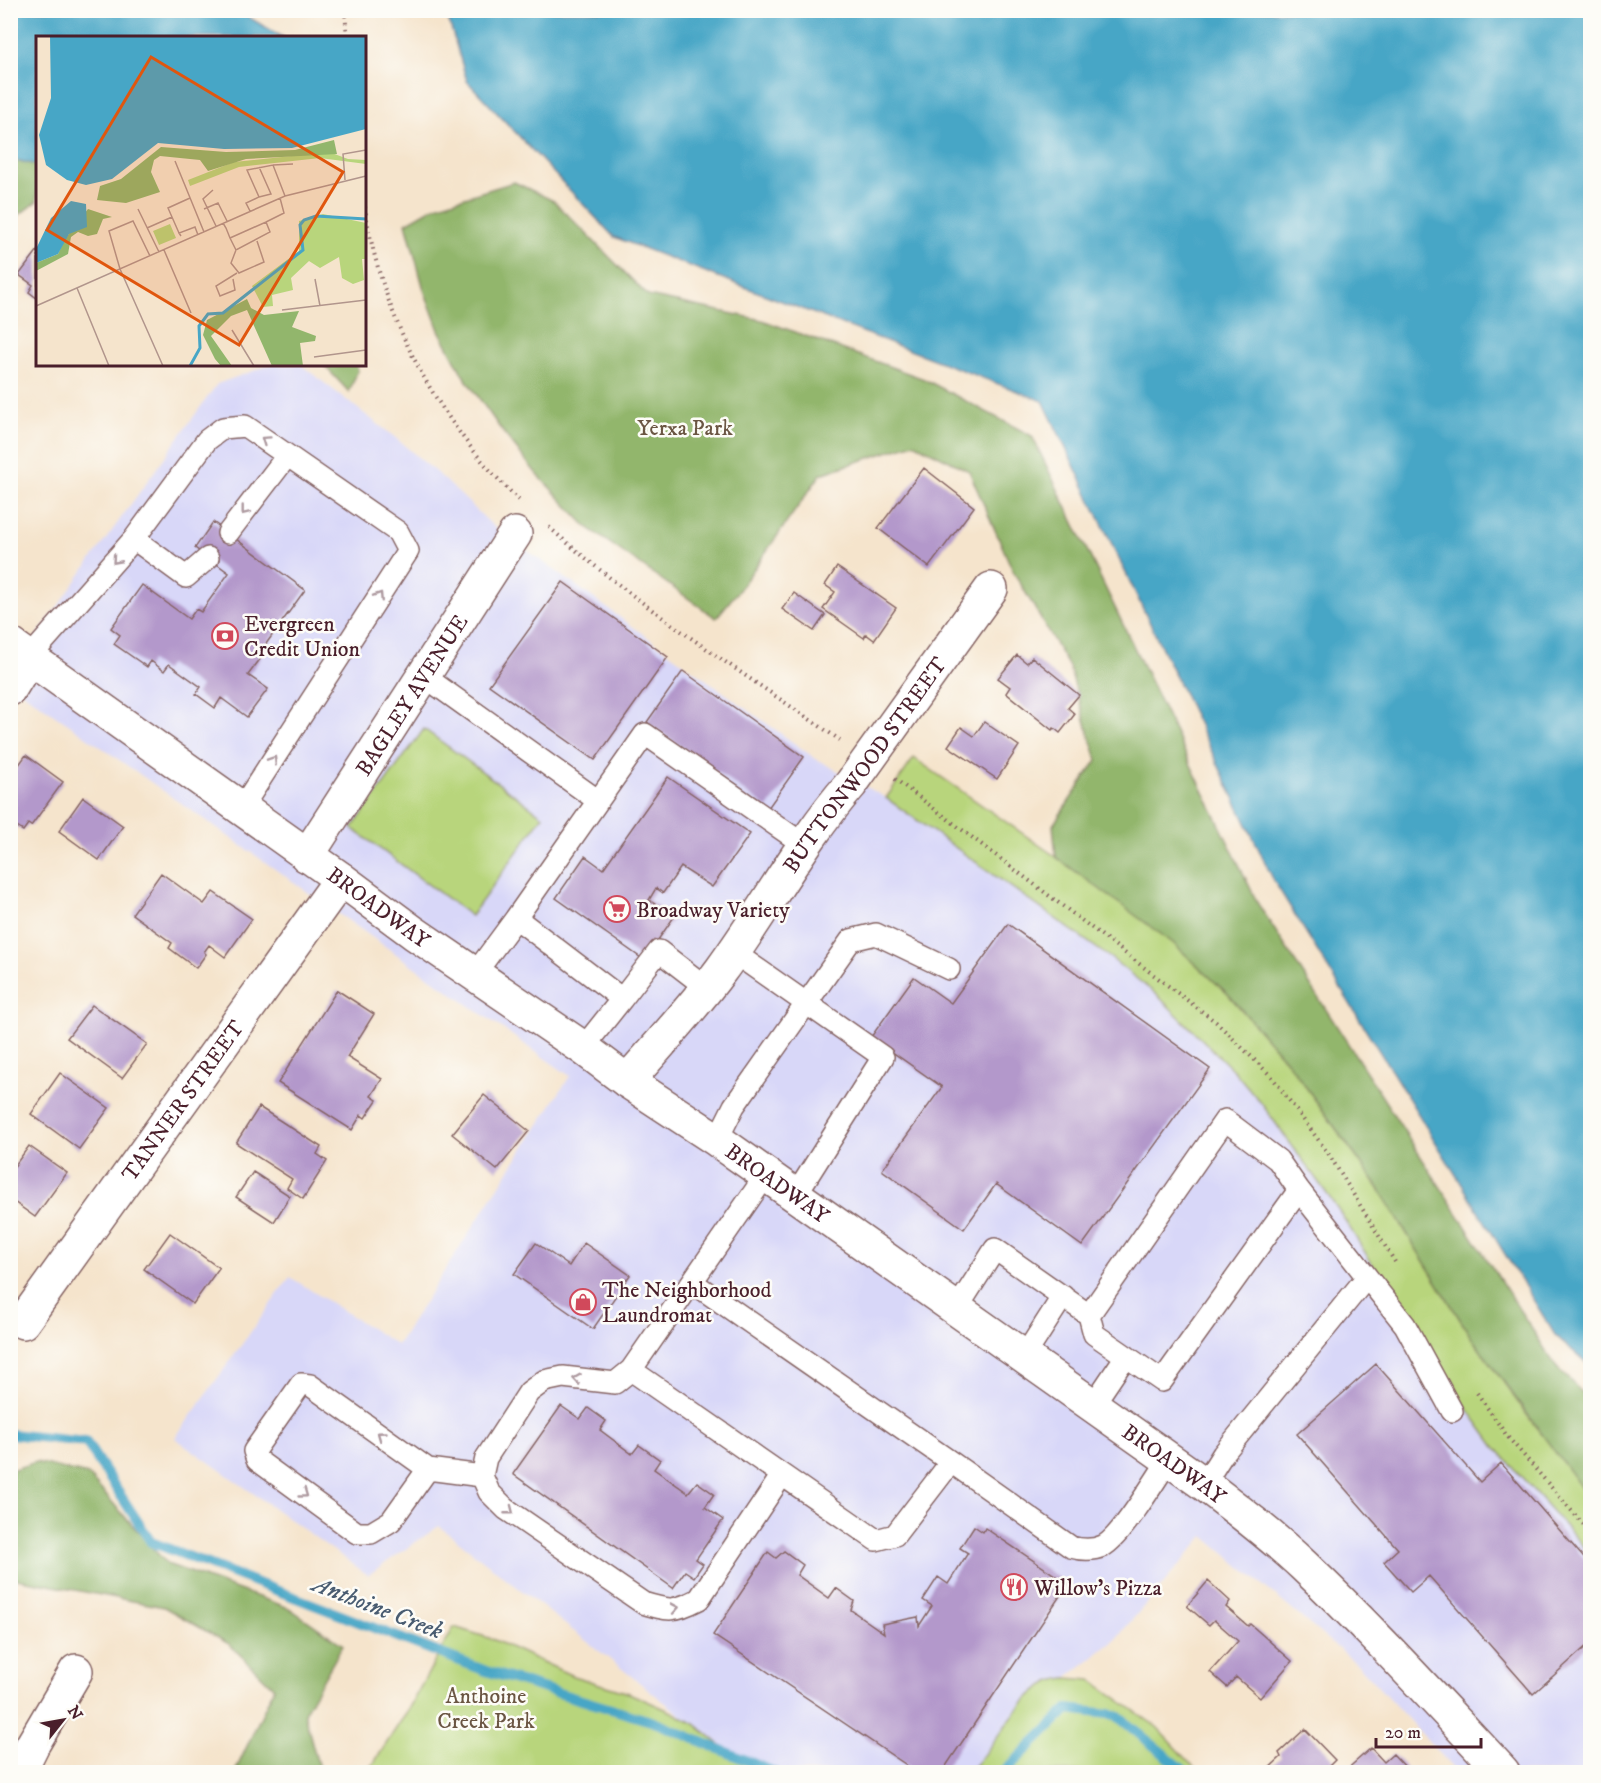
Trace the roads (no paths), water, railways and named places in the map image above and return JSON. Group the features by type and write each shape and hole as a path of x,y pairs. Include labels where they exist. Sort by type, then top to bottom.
{"main road":[{"name":"BAGLEY AVENUE","path":"307,856 424,676 519,519"},
{"name":"BUTTONWOOD STREET","path":"627,1081 707,988 761,913 803,844 825,813 851,784 991,589"},
{"name":"BROADWAY","path":"20,651 474,975 717,1140 1204,1484 1255,1523 1302,1564 1391,1652 1503,1773"},
{"path":"10,689 20,651"},
{"name":"TANNER STREET","path":"23,1322 341,879"},
{"path":"19,1773 75,1671"}],"lane":[{"path":"20,651 134,539 207,440 224,428 245,426 398,532 408,551 242,809"},
{"path":"228,533 287,456"},
{"path":"134,539 186,577 204,564 208,558"},
{"path":"424,676 597,800"},
{"path":"474,975 645,734 803,844"},
{"path":"516,918 622,999"},
{"path":"717,1140 734,1106 851,940 876,934 949,969"},
{"path":"583,1048 660,951 707,988"},
{"path":"733,952 883,1057 795,1196"},
{"path":"1089,1315 1225,1120 1278,1160 1405,1325 1452,1411"},
{"path":"766,1175 631,1370 615,1383 563,1377 544,1381 529,1392 504,1430 486,1458 482,1476 489,1492 506,1509 643,1603 667,1610 699,1599 782,1474"},
{"path":"956,1310 995,1249 1089,1315 1094,1334 1162,1381 1299,1190"},
{"path":"1204,1484 1223,1454 1367,1277"},
{"path":"692,1282 1071,1547 1085,1550 1104,1546 1117,1535 1169,1459"},
{"path":"1024,1357 1063,1296"},
{"path":"1093,1405 1125,1356"},
{"path":"631,1370 876,1540 896,1535 951,1462"},
{"path":"428,1469 391,1521 371,1533 357,1533 257,1460 254,1451 301,1384 310,1384 428,1469 482,1476"}],"water":[{"path":"11,10 238,11 281,36 36,36 36,165 11,159"},
{"path":"446,11 1590,11 1590,1366 1555,1335 1274,881 1043,401 614,237 467,81"}],"waterway":[{"name":"Anthoine Creek","path":"10,1434 86,1442 151,1542 486,1671 654,1722 774,1772"},
{"name":"Anthoine Creek","path":"1004,1772 1068,1709 1116,1715 1186,1772"}],"place":[{"name":"Evergreen Credit Union","path":"225,636"},
{"name":"Broadway Variety","path":"617,909"},
{"name":"The Neighborhood Laundromat","path":"583,1302"},
{"name":"Willow's Pizza","path":"1014,1587"}],"park label":[{"name":"Yerxa Park","path":"685,427"},
{"name":"Anthoine Creek Park","path":"486,1708"}]}
